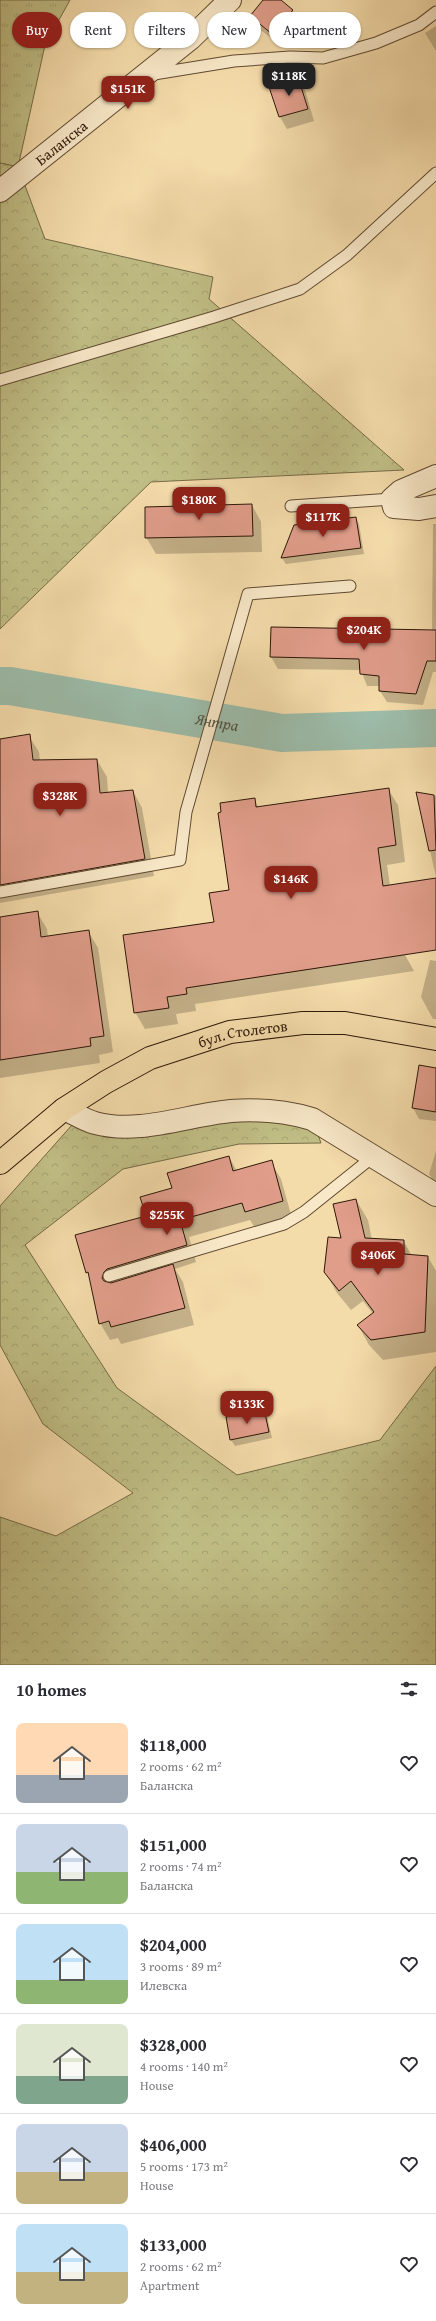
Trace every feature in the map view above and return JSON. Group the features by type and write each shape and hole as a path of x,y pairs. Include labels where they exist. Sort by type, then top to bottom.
{"main road":[{"name":"бул. Столетов","path":"0,1163 64,1109 106,1082 150,1058 230,1032 303,1023 345,1023 436,1039"}],"street":[{"name":"Баланска","path":"0,191 190,39 230,0"},
{"path":"436,476 401,491 392,499 394,507 419,508 436,506"},
{"path":"64,1109 94,1123 115,1126 156,1124 229,1112 261,1110 290,1113 312,1119 436,1195"}],"lane":[{"path":"144,75 234,61 290,56 323,58 376,43 419,25 436,12"},
{"path":"0,380 214,317 300,289 348,255 436,173"},
{"path":"291,506 392,499"},
{"path":"0,892 180,860 186,812 248,594 350,586"},
{"path":"109,1276 284,1224 310,1208 374,1156"}],"green space":[{"path":"0,0 70,0 62,14 62,12 12,12 12,48 44,48 18,167 0,163"},
{"path":"0,163 18,167 45,239 213,277 209,299 404,470 151,482 0,629"},
{"path":"80,1116 156,1124 312,1119 321,1143 239,1144 123,1169 25,1245 117,1388 237,1475 380,1440 436,1366 436,1665 0,1665 0,1517 56,1536 133,1493 43,1424 0,1345 0,1206"}],"building":[{"path":"263,0 281,0 293,10 291,12 269,12 269,32 261,25 261,12 253,12"},
{"path":"298,77 308,109 279,117 269,87"},
{"path":"252,504 253,536 145,538 145,507"},
{"path":"356,517 361,548 281,558 294,525"},
{"path":"271,627 436,630 436,661 427,661 416,694 379,691 379,676 360,674 359,659 270,657"},
{"path":"30,734 33,760 97,759 100,793 133,790 145,859 0,885 0,739"},
{"path":"389,788 396,845 378,848 383,886 436,878 436,950 186,988 187,994 167,997 169,1008 134,1013 123,935 214,922 209,893 229,890 218,813 221,812 220,803 255,798 256,807"},
{"path":"416,792 434,795 436,850 429,851"},
{"path":"38,911 41,937 89,930 104,1036 90,1038 91,1046 0,1060 0,917"},
{"path":"419,1065 436,1068 436,1112 412,1108"},
{"path":"229,1156 233,1171 272,1160 283,1201 245,1212 242,1203 180,1220 187,1245 107,1269 102,1278 104,1281 111,1283 173,1264 185,1308 111,1327 109,1321 99,1324 88,1272 86,1273 75,1235 146,1216 140,1197 172,1188 167,1173"},
{"path":"356,1199 365,1238 404,1240 404,1254 428,1256 425,1332 371,1340 357,1325 374,1312 351,1281 339,1291 324,1272 328,1237 341,1238 333,1204"},
{"path":"264,1409 269,1432 230,1440 226,1417"}],"waterway":[{"name":"Янтра","path":"0,686 10,686 282,733 436,728"}]}
